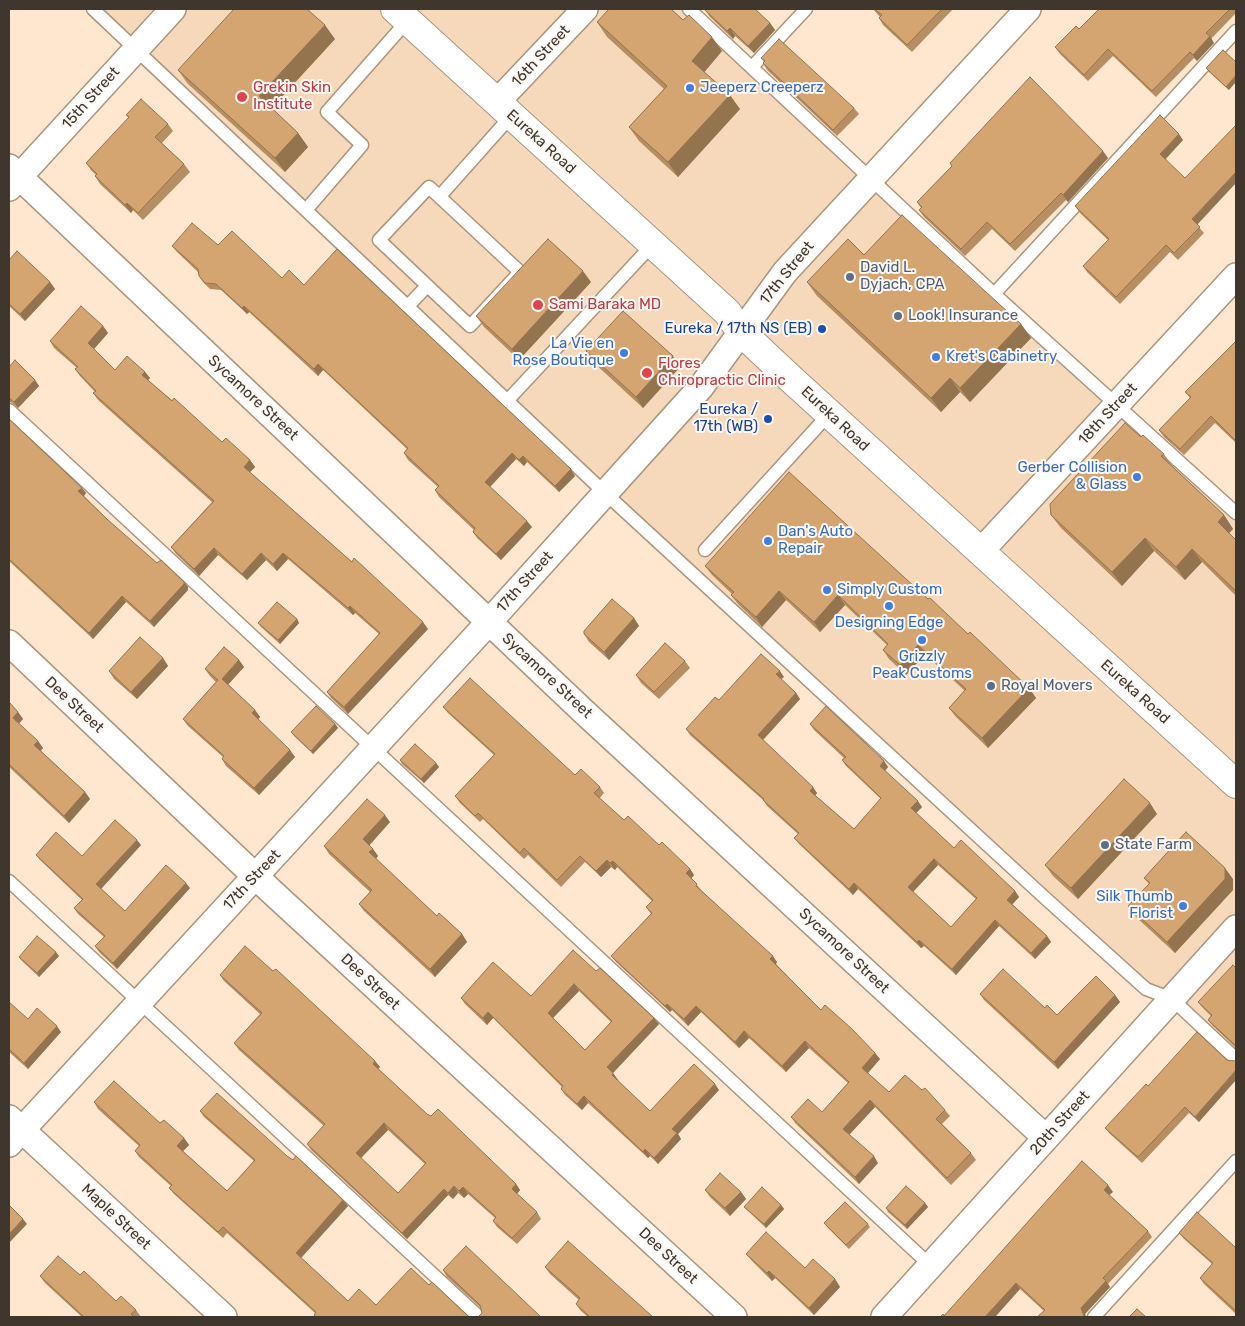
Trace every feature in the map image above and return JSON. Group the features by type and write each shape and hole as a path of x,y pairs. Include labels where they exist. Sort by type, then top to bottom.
{"main road":[{"name":"Eureka Road","path":"401,14 727,312 742,332 980,552 1233,774"}],"street":[{"name":"15th Street","path":"12,177 136,49 172,9"},
{"name":"16th Street","path":"505,109 585,9"},
{"name":"17th Street","path":"13,1130 140,1002 606,493 701,387 785,272 1028,9"},
{"name":"Sycamore Street","path":"12,177 576,705 1046,1138"},
{"name":"18th Street","path":"980,552 1236,276"},
{"name":"Dee Street","path":"9,643 256,876 734,1317"},
{"name":"20th Street","path":"884,1317 1236,928"},
{"name":"Maple Street","path":"13,1130 224,1317"}],"lane":[{"path":"93,9 606,493 1146,989 1172,999 1236,1059"},
{"path":"689,9 994,294 1236,513"},
{"path":"752,67 806,9"},
{"path":"306,210 362,145 327,112 401,14"},
{"path":"994,294 1236,31"},
{"path":"440,196 505,109"},
{"path":"429,187 440,196 520,272 470,326 379,240 429,187"},
{"path":"508,400 653,244"},
{"path":"408,306 427,286"},
{"path":"9,410 931,1266"},
{"path":"705,550 829,414"},
{"path":"9,882 479,1317"},
{"path":"1094,1317 1236,1161"}],"shaded area":[{"path":"93,9 689,9 1236,513 1236,1059 1190,1016 1146,989"}],"building":[{"name":"Grekin Skin Institute","path":"234,9 307,9 325,25 259,96 298,133 275,158 178,70"},
{"name":"Jeeperz Creeperz","path":"609,9 671,9 683,20 689,15 712,37 692,61 730,95 668,162 629,127 667,86 597,22"},
{"path":"706,9 755,9 770,23 748,46 730,28 727,31"},
{"path":"874,9 942,9 907,45 879,18 882,15"},
{"path":"1099,9 1230,9 1206,33 1210,36 1193,55 1190,52 1152,91 1108,49 1084,75 1055,47 1076,26 1079,29"},
{"path":"779,39 854,108 833,130 763,63 765,61 761,58"},
{"path":"1223,50 1236,62 1236,75 1226,87 1206,68"},
{"path":"1030,77 1103,151 1063,195 1061,193 1010,244 987,222 961,249 919,210 922,207 917,202 952,166 950,163"},
{"path":"141,99 168,124 155,137 184,164 138,213 127,203 125,205 95,176 97,174 86,163 129,117 126,115"},
{"path":"1160,115 1179,134 1160,154 1185,178 1236,125 1236,172 1192,219 1200,227 1174,253 1166,245 1116,297 1083,266 1109,239 1075,206"},
{"path":"902,215 1021,324 960,388 950,378 931,398 807,282 848,239 864,255"},
{"path":"192,223 218,245 232,231 282,278 289,270 304,285 337,249 571,469 555,486 523,456 519,460 512,453 485,482 527,521 496,554 473,532 475,528 435,490 439,486 404,453 408,448 318,364 314,369 244,306 242,308 216,284 205,283 199,276 198,269 172,246"},
{"name":"Sami Baraka MD","path":"548,239 583,271 512,349 476,316"},
{"path":"17,251 50,282 20,314 9,304 9,260"},
{"path":"81,306 103,326 88,343 115,370 127,356 145,372 142,375 172,401 174,398 222,442 226,438 250,460 244,467 352,562 354,558 423,622 344,707 327,692 380,633 350,606 348,608 283,553 273,564 261,553 242,574 214,548 194,569 171,547 214,501 93,393 96,391 75,369 78,367 50,341"},
{"path":"623,311 673,356 636,397 586,351"},
{"path":"1236,341 1236,441 1211,416 1180,449 1159,430 1191,397 1185,392"},
{"path":"15,360 35,380 14,402 9,398 9,367"},
{"path":"9,419 82,488 78,491 108,520 157,563 161,560 184,582 150,621 122,596 89,633 9,559"},
{"name":"Gerber Collision & Glass","path":"1125,423 1141,437 1143,435 1164,454 1161,456 1224,515 1218,522 1236,540 1236,591 1192,549 1176,567 1145,538 1112,572 1051,515 1050,504"},
{"path":"789,472 928,599 930,598 968,634 970,632 1029,688 982,738 949,708 966,689 918,645 900,665 883,650 888,644 838,595 814,622 779,591 756,617 731,595 734,592 705,566"},
{"path":"612,599 634,618 604,652 584,634 584,631"},
{"path":"277,602 297,619 278,640 258,623"},
{"path":"140,637 163,658 131,692 109,671"},
{"path":"665,643 685,661 654,692 636,675"},
{"path":"224,647 239,660 222,679 255,710 252,713 290,750 254,788 222,759 224,756 183,719 218,680 205,669"},
{"path":"761,654 780,671 776,674 796,693 758,735 813,787 810,791 854,829 881,798 842,760 846,757 810,724 826,706 884,761 880,766 918,801 911,808 954,848 961,840 1015,891 1007,900 1047,936 1031,953 995,920 952,969 919,940 917,942 854,883 849,889 794,838 799,833 686,729 715,697 719,700","holes":["934,859 977,898 951,927 908,887"]},
{"path":"470,678 575,775 581,769 600,787 594,793 624,820 628,816 659,845 662,842 690,869 686,873 697,884 696,886 773,956 770,959 821,1010 825,1005 851,1028 875,1053 862,1068 889,1092 905,1075 922,1090 925,1088 945,1110 936,1119 971,1153 947,1178 870,1100 843,1129 874,1156 855,1177 791,1117 808,1099 822,1112 849,1082 805,1041 782,1066 744,1031 735,1042 696,1006 684,1019 667,1004 665,1006 611,956 652,913 646,907 653,900 613,861 610,863 607,860 596,871 580,856 557,880 524,848 520,853 478,813 475,816 455,796 495,754 443,707"},
{"path":"9,702 18,712 13,718 38,741 34,745 85,792 64,816 9,764"},
{"path":"316,706 335,724 311,751 291,732"},
{"path":"415,744 436,763 421,779 400,760"},
{"name":"State Farm","path":"1124,779 1150,803 1071,888 1045,865"},
{"path":"367,799 385,815 363,839 373,849 369,852 437,916 439,913 462,934 430,969 359,904 372,890 324,846"},
{"path":"115,820 137,840 96,884 125,911 166,865 186,883 113,963 95,946 105,936 74,908 83,899 36,855 56,832 82,856"},
{"name":"Silk Thumb Florist","path":"1186,832 1225,868 1225,879 1167,942 1128,906 1150,883 1144,878"},
{"path":"37,936 56,952 37,973 19,957"},
{"path":"245,946 273,971 276,969 375,1061 373,1064 427,1114 431,1116 438,1109 516,1184 512,1189 537,1212 512,1238 493,1221 496,1217 463,1187 459,1191 454,1186 448,1193 444,1189 402,1233 307,1144 325,1124 234,1043 262,1013 220,975","holes":["384,1123 426,1163 398,1193 356,1153"]},
{"path":"573,950 596,971 600,968 654,1018 607,1067 613,1073 612,1075 650,1111 694,1064 715,1084 672,1129 677,1133 654,1158 645,1149 643,1152 584,1096 577,1104 561,1089 563,1086 488,1012 483,1018 461,998 493,962 531,996","holes":["574,984 612,1021 585,1050 548,1013"]},
{"path":"1233,965 1236,968 1236,1046 1208,1020 1212,1015 1198,1002"},
{"path":"1003,969 1045,1008 1047,1005 1057,1015 1096,976 1115,995 1054,1062 980,994"},
{"path":"9,1002 28,1019 37,1008 57,1026 24,1063 9,1049"},
{"path":"1197,1032 1227,1060 1236,1060 1236,1070 1195,1117 1185,1107 1138,1157 1105,1128 1146,1084 1148,1086"},
{"path":"114,1081 160,1123 164,1120 184,1138 177,1146 227,1191 255,1160 200,1111 217,1093 287,1156 293,1160 296,1156 343,1200 296,1253 348,1301 359,1289 376,1305 411,1268 429,1285 432,1282 469,1317 316,1317 314,1315 316,1312 223,1227 218,1232 169,1188 172,1185 135,1151 140,1145 94,1102"},
{"path":"1082,1161 1108,1185 1104,1190 1148,1231 1103,1278 1106,1281 1081,1308 1084,1316 1087,1317 1037,1317 1045,1310 1016,1283 985,1317 940,1317 943,1314 944,1316"},
{"path":"720,1173 741,1192 725,1208 705,1190"},
{"path":"906,1186 925,1203 905,1225 886,1208"},
{"path":"762,1187 781,1205 764,1224 744,1207"},
{"path":"845,1202 868,1224 846,1245 824,1223"},
{"path":"9,1205 23,1219 9,1234"},
{"path":"1197,1212 1236,1248 1236,1311 1200,1278 1213,1263 1179,1233"},
{"path":"766,1232 805,1268 813,1259 835,1279 809,1308 769,1271 767,1273 746,1254"},
{"path":"568,1241 653,1317 590,1317 576,1304 580,1298 545,1267"},
{"path":"466,1246 541,1317 478,1317 482,1313 480,1305 443,1270"},
{"path":"58,1256 80,1275 84,1271 116,1301 121,1296 136,1310 131,1314 134,1317 84,1317 40,1276"},
{"path":"1137,1309 1146,1317 1129,1317"}],"place":[{"name":"Jeeperz Creeperz","path":"690,88"},
{"name":"Grekin Skin Institute","path":"242,97"},
{"name":"David L. Dyjach, CPA","path":"850,277"},
{"name":"Sami Baraka MD","path":"538,305"},
{"name":"Look! Insurance","path":"898,316"},
{"name":"Eureka / 17th NS (EB)","path":"822,329"},
{"name":"La Vie en Rose Boutique","path":"624,353"},
{"name":"Kret's Cabinetry","path":"936,357"},
{"name":"Flores Chiropractic Clinic","path":"647,373"},
{"name":"Eureka / 17th (WB)","path":"768,419"},
{"name":"Gerber Collision & Glass","path":"1137,477"},
{"name":"Dan's Auto Repair","path":"768,541"},
{"name":"Simply Custom","path":"827,590"},
{"name":"Designing Edge","path":"889,606"},
{"name":"Grizzly Peak Customs","path":"922,640"},
{"name":"Royal Movers","path":"991,686"},
{"name":"State Farm","path":"1105,845"},
{"name":"Silk Thumb Florist","path":"1183,906"}]}
